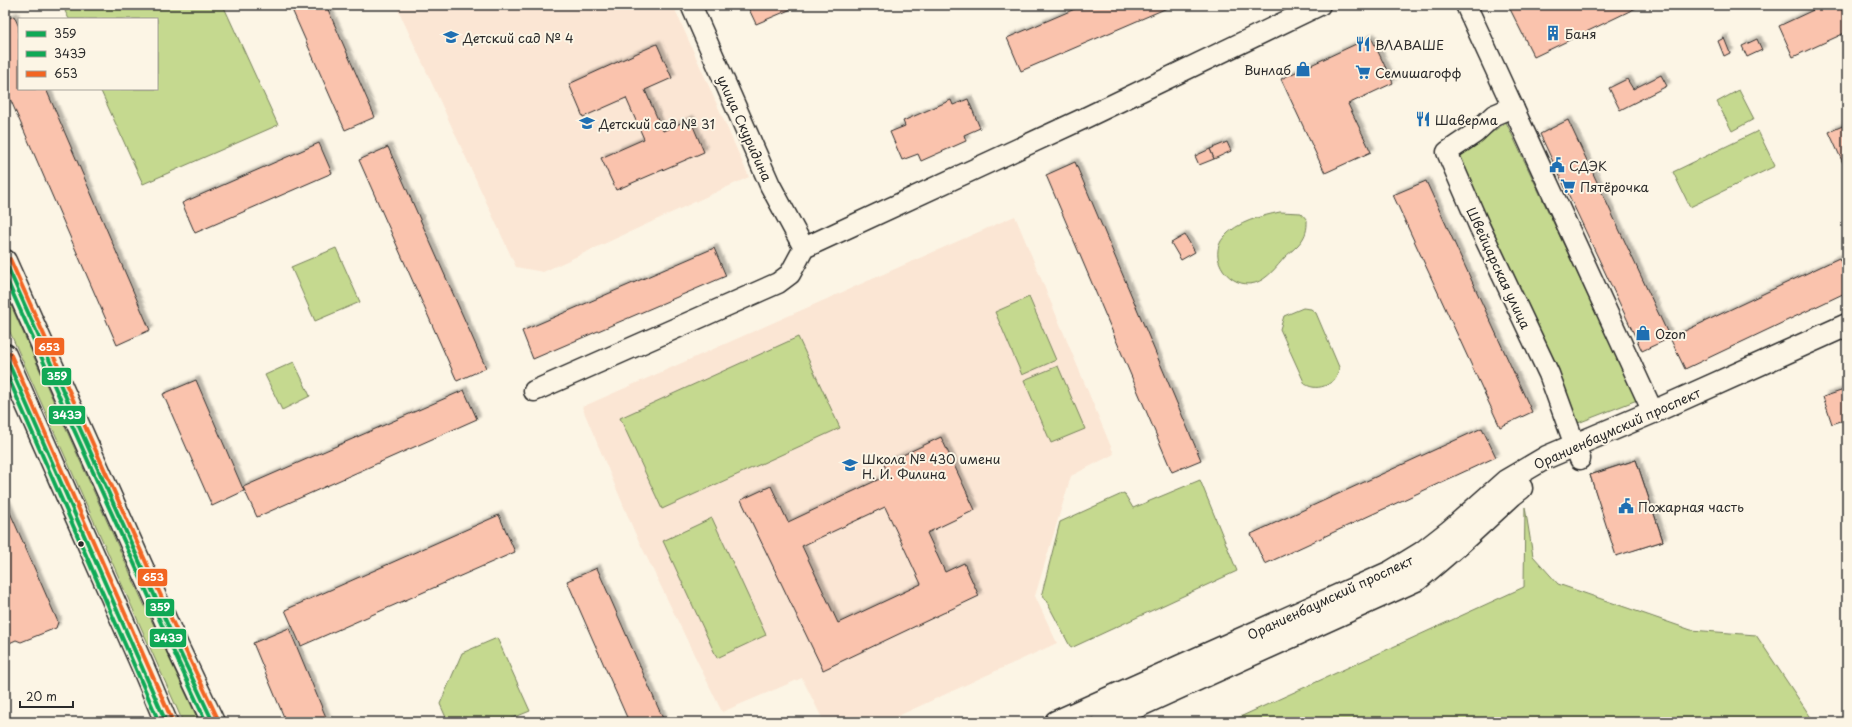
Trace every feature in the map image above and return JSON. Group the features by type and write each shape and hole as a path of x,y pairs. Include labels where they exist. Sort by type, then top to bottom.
{"main road":[{"path":"5,261 178,648 213,722"},
{"name":"Ораниенбаумский проспект","path":"1103,722 1418,579 1486,520 1512,495 1577,452 1653,412 1847,325"},
{"name":"Ораниенбаумский проспект","path":"1056,722 1390,572 1428,549 1506,481 1547,458 1577,452 1837,340 1847,338"},
{"path":"5,355 166,722"}],"street":[{"name":"улица Скуридина","path":"691,5 770,185 804,248"},
{"path":"534,391 778,283 790,274 804,248 1320,5"},
{"path":"1466,5 1653,412"},
{"name":"Швейцарская улица","path":"1513,107 1494,116 1475,133 1447,152 1477,221 1549,374 1577,452"}],"shaded area":[{"name":"Детский сад № 31","path":"396,5 673,5 749,177 543,272 516,267"},
{"name":"Школа № 430 имени Н. И. Филина","path":"1015,216 1114,454 1071,476 1035,596 1057,643 885,722 824,722 802,678 722,712 635,533 582,407"}],"green space":[{"path":"77,5 223,5 278,125 143,184 100,90 158,90 158,18 68,18 65,11"},
{"path":"1739,90 1754,119 1732,131 1717,102"},
{"path":"1506,122 1637,400 1573,425 1459,157"},
{"path":"1758,131 1775,166 1690,207 1673,172"},
{"path":"1280,212 1301,213 1307,220 1306,232 1301,241 1272,272 1260,281 1246,284 1237,282 1229,277 1219,262 1218,254 1219,245 1224,237 1242,224 1257,218"},
{"path":"336,248 360,302 315,321 291,267"},
{"path":"5,292 142,600 199,722 183,722 5,321"},
{"path":"1029,297 1056,360 1022,375 995,312"},
{"path":"1303,308 1311,309 1316,313 1339,367 1336,378 1327,385 1321,387 1310,387 1305,384 1280,329 1284,316"},
{"path":"798,337 840,428 662,509 620,418"},
{"path":"294,362 310,396 282,410 265,375"},
{"path":"1058,366 1085,429 1051,443 1024,380"},
{"path":"1200,480 1237,571 1071,648 1042,593 1060,522 1124,493 1133,508"},
{"path":"1525,507 1533,556 1558,584 1691,630 1756,635 1814,722 1229,722 1524,587"},
{"path":"712,518 766,635 717,658 663,541"},
{"path":"497,638 530,711 503,722 448,722 440,704 462,653"}],"building":[{"path":"290,5 326,5 375,117 345,130"},
{"path":"747,5 801,5 756,24"},
{"path":"1084,5 1174,5 1021,71 1007,38"},
{"name":"Баня","path":"1508,5 1635,5 1636,8 1534,57"},
{"path":"1824,5 1847,5 1847,32 1793,57 1779,26"},
{"path":"14,16 18,25 18,90 46,90 150,330 117,345 5,87 5,20"},
{"path":"1371,37 1393,83 1348,104 1371,152 1325,173 1281,79"},
{"path":"1724,38 1730,53 1724,56 1718,41"},
{"path":"1757,39 1762,50 1747,57 1742,46"},
{"path":"657,44 672,78 645,90 663,131 690,119 704,152 616,190 601,158 644,139 626,98 583,117 569,84"},
{"path":"1661,75 1667,86 1620,110 1609,88 1627,79 1633,89"},
{"path":"968,99 980,128 964,135 966,141 921,161 918,154 902,160 890,132 905,126 903,121 951,100 953,105"},
{"path":"1568,120 1670,338 1642,351 1540,134"},
{"path":"1847,124 1847,161 1843,163 1829,132"},
{"path":"1227,142 1231,151 1214,159 1210,149"},
{"path":"319,143 332,173 195,233 182,203"},
{"path":"388,147 486,368 457,381 359,160"},
{"path":"1210,149 1214,159 1199,165 1195,156"},
{"path":"1075,162 1201,460 1172,472 1046,175"},
{"path":"1426,181 1532,412 1500,427 1393,195"},
{"path":"1185,235 1195,252 1181,260 1171,243"},
{"path":"714,248 726,276 533,359 522,331"},
{"path":"1839,258 1847,275 1847,292 1685,369 1670,338"},
{"path":"196,380 244,491 212,506 163,394"},
{"path":"1847,389 1847,419 1832,424 1823,397"},
{"path":"464,390 477,419 257,517 243,487"},
{"path":"1482,428 1496,457 1265,564 1251,534"},
{"path":"941,437 975,510 927,533 945,572 964,563 979,596 823,670 741,500 771,486 788,522 888,475 884,464","holes":["885,507 921,584 838,623 802,546"]},
{"name":"Пожарная часть","path":"1636,460 1663,541 1634,550 1628,532 1611,538 1590,475"},
{"name":"Пожарная часть","path":"1636,460 1663,541 1616,556 1590,475"},
{"path":"5,501 58,622 56,628 21,642 16,640 5,645"},
{"path":"499,515 515,552 301,646 285,610"},
{"path":"597,568 664,721 662,722 629,722 567,581"},
{"path":"289,628 328,722 286,722 253,643"}],"transit line":[{"name":"653","path":"10,259 183,645 218,719"},
{"name":"359","path":"5,261 178,648 213,722"},
{"name":"343Э","path":"5,276 206,722"},
{"name":"653","path":"10,353 172,720"},
{"name":"359","path":"5,355 166,722"},
{"name":"343Э","path":"5,370 159,722"}],"place":[{"name":"Баня","path":"1553,33"},
{"name":"Детский сад № 4","path":"451,37"},
{"name":"ВЛАВАШЕ","path":"1363,44"},
{"name":"Винлаб","path":"1303,69"},
{"name":"Семишагофф","path":"1363,72"},
{"name":"Шаверма","path":"1423,119"},
{"name":"Детский сад № 31","path":"587,123"},
{"name":"СДЭК","path":"1557,165"},
{"name":"Пятёрочка","path":"1568,186"},
{"name":"Ozon","path":"1643,333"},
{"name":"Школа № 430 имени Н. И. Филина","path":"850,465"},
{"name":"Пожарная часть","path":"1626,506"}]}
